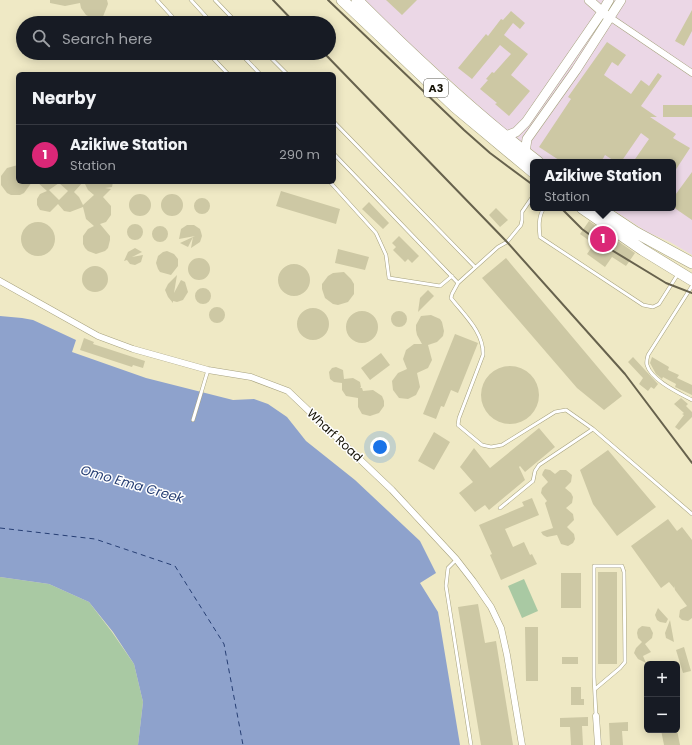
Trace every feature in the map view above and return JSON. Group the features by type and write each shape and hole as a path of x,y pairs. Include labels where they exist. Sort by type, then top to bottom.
{"highway":[{"name":"A3","path":"342,0 455,106 530,169"},
{"name":"A3","path":"357,0 382,26 475,110 534,159"},
{"path":"586,211 643,250 687,277"},
{"path":"604,211 635,232 692,263"},
{"path":"670,251 692,267"}],"street":[{"path":"589,0 602,12 692,73"},
{"path":"506,136 516,132 526,122 609,0"},
{"path":"525,152 527,139 611,18 621,0"},
{"name":"Wharf Road","path":"0,281 98,336 133,349 208,370 251,377 288,391 392,490 456,559 473,580 491,607 501,628 522,745"},
{"path":"596,716 598,745"}],"lane":[{"path":"157,0 172,16"},
{"path":"191,0 206,16"},
{"path":"214,0 230,16"},
{"path":"215,60 226,72"},
{"path":"247,60 258,72"},
{"path":"273,60 285,72"},
{"path":"336,124 475,267"},
{"path":"336,156 458,283"},
{"path":"332,184 376,233 386,255 388,278 440,286 452,276"},
{"path":"530,200 522,212 521,225 507,242 498,247 458,283 452,294 451,298 475,329 483,347 483,355 459,418 458,426 482,445 491,447 502,445 555,412 566,410 593,429 692,514"},
{"path":"542,211 539,224 540,237 643,305 653,307 659,304 687,277"},
{"path":"692,286 648,355 646,363 650,372 671,390 692,400"},
{"path":"193,420 208,370"},
{"path":"500,508 533,481 535,471 539,465 593,429"},
{"path":"456,559 448,568 446,586 471,745"},
{"path":"594,689 620,668 625,662 624,572 622,566 594,566 594,689 596,716"}],"shaded area":[{"path":"365,0 692,0 692,255 670,242 647,232 615,211 676,211 676,159 543,159 503,128 392,28"}],"green space":[{"path":"0,577 49,584 89,602 134,664 143,702 138,745 0,745"},
{"path":"524,579 538,611 522,618 508,586"}],"water":[{"name":"Omo Ema Creek","path":"0,316 33,320 76,340 72,352 146,378 233,400 254,399 268,404 287,417 306,441 355,480 420,541 436,573 420,583 438,612 460,745 138,745 143,702 134,664 113,632 89,602 49,584 0,577"}],"building":[{"path":"50,0 107,0 108,4 103,16 88,16 81,8 80,3 65,6 50,3"},
{"path":"386,0 417,0 402,15"},
{"path":"692,10 692,31 684,46 675,41"},
{"path":"511,11 525,23 520,29 513,23 504,35 528,54 511,75 530,91 509,116 495,104 497,103 480,89 488,80 486,79 492,72 494,73 511,54 500,45 472,79 458,68 486,34 488,36 501,19 503,20"},
{"path":"607,42 626,55 618,66 612,62 604,75 631,94 641,80 649,86 658,73 662,76 641,106 657,117 650,117 676,134 673,138 690,148 676,169 676,159 635,159 649,139 641,133 623,159 611,159 605,155 603,159 557,159 539,147 571,99 568,97"},
{"path":"663,105 692,105 692,117 663,117"},
{"path":"16,166 16,184 31,184 24,193 20,195 11,195 7,193 1,185 1,176 7,168"},
{"path":"692,172 692,220 676,209 676,194"},
{"path":"39,184 58,184 49,190 59,200 68,191 60,184 81,184 74,192 79,197 83,205 94,195 88,190 85,184 113,184 112,187 105,188 111,189 103,197 111,206 111,215 106,222 100,224 110,236 108,248 105,251 96,254 85,248 83,244 83,236 88,229 94,226 86,219 83,207 70,212 64,211 58,204 50,212 40,210 37,205 37,199 40,194 47,191"},
{"path":"281,191 340,209 336,224 276,206"},
{"path":"140,194 148,197 151,205 148,213 140,216 132,213 129,205 132,197"},
{"path":"172,194 180,197 183,205 180,213 172,216 164,213 161,205 164,197"},
{"path":"202,198 208,200 210,206 208,212 202,214 196,212 194,206 196,200"},
{"path":"369,202 389,223 383,229 362,209"},
{"path":"496,208 508,220 500,227 489,215"},
{"path":"589,221 635,253 626,266 612,257 605,267 587,254 594,244 580,234"},
{"path":"38,222 50,227 55,239 50,251 38,256 26,251 21,239 26,227"},
{"path":"135,224 141,226 143,232 141,238 135,240 129,238 127,232 129,226"},
{"path":"187,225 194,225 200,229 202,236 200,242 191,248 193,237 188,247 180,243 195,236 179,239 181,229"},
{"path":"160,226 166,228 168,234 166,240 160,242 154,240 152,234 154,228"},
{"path":"399,236 419,256 412,263 408,259 405,262 393,250 396,247 392,243"},
{"path":"135,248 142,252 132,257 143,255 141,262 135,265 130,264 127,260 124,261 128,252"},
{"path":"338,249 369,257 365,270 335,263"},
{"path":"167,251 174,254 178,259 178,266 171,275 160,272 156,263 158,256"},
{"path":"199,258 207,261 210,269 207,277 199,280 191,277 188,269 191,261"},
{"path":"506,258 622,396 604,410 577,388 482,278"},
{"path":"291,264 297,264 307,271 310,280 309,286 303,293 297,296 291,296 281,289 278,283 278,277 285,267"},
{"path":"95,266 104,270 108,279 104,288 95,292 86,288 82,279 86,270"},
{"path":"344,272 354,284 354,294 348,302 338,305 333,304 325,298 322,284 328,276 333,273"},
{"path":"177,275 174,293 181,280 185,282 188,292 183,300 177,302 173,301 173,303 165,290 168,284"},
{"path":"200,288 206,288 211,293 209,302 206,304 200,304 195,299 195,293"},
{"path":"428,290 434,296 418,312 420,298"},
{"path":"217,307 223,309 225,315 223,321 217,323 211,321 209,315 211,309"},
{"path":"310,308 316,308 326,315 329,324 328,330 322,337 316,340 310,340 300,333 297,327 297,321 304,311"},
{"path":"359,311 365,311 375,318 378,327 377,333 371,340 365,343 359,343 349,336 346,330 346,324 353,314"},
{"path":"396,311 402,311 407,316 405,325 402,327 396,327 391,322 391,316"},
{"path":"431,315 440,319 442,322 444,331 443,336 437,342 428,345 432,360 428,368 417,373 420,387 416,395 408,399 399,398 393,390 392,381 398,373 407,369 403,359 406,350 414,344 422,344 416,330 416,325 421,316"},
{"path":"455,334 478,343 458,393 451,390 444,407 441,406 436,419 423,414"},
{"path":"84,338 94,342 93,344 145,361 143,368 133,365 132,367 80,350"},
{"path":"381,353 390,365 370,380 361,368"},
{"path":"633,357 658,384 654,389 651,387 648,391 639,384 643,378 628,362"},
{"path":"652,357 669,367 668,370 679,375 677,378 692,385 692,395 675,387 676,384 663,377 662,379 656,374 650,363"},
{"path":"510,366 521,368 534,379 537,384 539,395 537,406 526,419 521,422 510,424 499,422 486,411 483,406 481,395 483,384 494,371 499,368"},
{"path":"336,367 343,370 344,379 353,378 360,382 360,388 362,388 363,391 373,390 382,396 384,406 379,413 370,416 362,414 358,407 358,398 346,396 342,390 342,383 334,382 330,379 329,372 332,368"},
{"path":"681,398 688,404 686,406 692,412 692,417 679,430 675,427 684,413 674,404"},
{"path":"539,428 555,447 525,472 520,466 519,467 525,480 489,510 485,505 475,512 459,493 473,482 460,467 474,448 490,468"},
{"path":"434,432 450,442 434,470 418,461"},
{"path":"608,450 656,507 617,536 593,504 580,470"},
{"path":"545,469 550,470 555,474 560,470 566,470 572,475 571,482 565,488 573,497 572,503 566,508 573,514 574,520 567,527 574,534 575,539 573,543 568,546 561,544 557,535 547,537 541,532 553,528 545,503 547,501 541,493 542,488 548,482 542,475"},
{"path":"532,498 539,515 505,529 513,547 524,542 530,555 532,554 537,564 501,580 490,555 492,554 479,525 524,506 522,502"},
{"path":"668,519 677,531 682,527 692,540 692,618 688,621 682,620 679,617 680,610 687,606 675,590 674,586 674,588 669,582 661,588 631,546"},
{"path":"598,572 617,572 617,664 598,664"},
{"path":"561,573 581,573 581,608 561,608"},
{"path":"478,604 485,643 496,641 513,745 481,745 458,607"},
{"path":"658,608 668,619 666,623 657,620 655,615"},
{"path":"670,620 674,642 666,638 665,633"},
{"path":"642,626 650,627 653,633 652,638 645,644 651,652 643,656 645,661 644,662 638,659 634,653 636,648 642,642 638,638 638,629"},
{"path":"525,627 538,627 538,681 526,681"},
{"path":"684,647 691,671 683,673 676,650"},
{"path":"562,657 578,657 578,664 562,664"},
{"path":"571,687 581,687 581,699 584,699 584,705 571,705"},
{"path":"588,717 588,726 582,726 583,745 571,745 570,727 560,727 560,718"},
{"path":"628,722 628,731 622,731 623,745 610,745 609,723"},
{"path":"662,733 678,733 680,745 664,745"}],"ferry route":[{"path":"0,528 95,539 175,566 224,644 243,745"}],"railway":[{"path":"273,0 288,16"},
{"path":"328,0 464,130 490,153 530,183"},
{"path":"331,60 507,242 625,374 692,463"},
{"path":"564,211 582,229 605,246 666,283 692,293"}],"place":[{"name":"Azikiwe Station","path":"603,239"}]}
